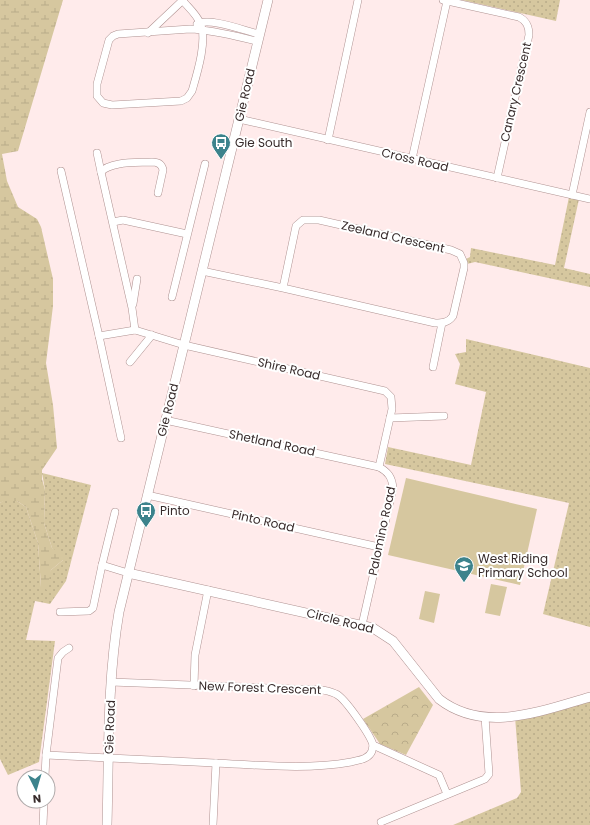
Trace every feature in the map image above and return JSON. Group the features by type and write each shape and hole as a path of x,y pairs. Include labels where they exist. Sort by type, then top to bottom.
{"street":[{"path":"147,33 183,0 201,26 202,51 192,91 187,98 181,101 112,105 103,102 97,96 97,84 109,40 118,34 147,33 190,29 201,26 217,31 258,38"},
{"name":"Gie Road","path":"106,825 111,682 115,633 119,612 268,0"},
{"path":"328,140 358,0"},
{"path":"412,159 445,0"},
{"name":"Canary Crescent","path":"445,0 519,17 526,22 529,28 529,35 497,178"},
{"path":"572,195 590,112"},
{"name":"Cross Road","path":"239,120 590,199"},
{"path":"97,153 132,308 135,330 99,336"},
{"path":"101,172 105,168 112,165 152,162 158,163 162,167 158,193"},
{"path":"172,298 205,164"},
{"path":"61,170 121,438"},
{"path":"113,222 123,220 187,234"},
{"name":"Zeeland Crescent","path":"283,288 296,226 303,220 319,220 451,250 460,254 464,265 456,304 451,318 442,323"},
{"path":"202,271 434,323 442,323 433,367"},
{"path":"132,308 137,279"},
{"name":"Shire Road","path":"135,330 184,345 385,390 391,397 392,409 390,418"},
{"path":"130,362 152,335"},
{"path":"379,467 390,418 444,416"},
{"name":"Shetland Road","path":"165,420 379,467"},
{"name":"Palomino Road","path":"362,625 393,488 390,475 379,467"},
{"name":"Pinto Road","path":"147,495 379,547"},
{"path":"60,612 88,611 93,608 115,512"},
{"path":"102,565 128,573"},
{"name":"Circle Road","path":"128,573 362,625 378,630 393,641 439,699 447,705 468,714 485,717 515,717 590,697"},
{"path":"194,686 195,655 208,590"},
{"path":"45,769 58,658 69,648"},
{"name":"New Forest Crescent","path":"111,682 323,690 332,692 344,700 373,745"},
{"path":"381,822 485,779 489,774 485,717"},
{"path":"46,755 276,766 335,764 368,757 373,745 439,775 447,794"},
{"path":"213,825 216,763"},
{"path":"43,825 44,809"}],"green space":[{"path":"0,0 63,0 18,151 2,154 7,181 18,207 37,219 41,227 53,279 53,306 46,363 53,405 57,448 42,470 42,479 45,490 44,523 52,548 65,555 63,560 51,570 47,590 41,587 38,543 26,507 17,501 4,501 0,503"},
{"path":"462,0 560,0 556,21"},
{"path":"569,197 579,199 564,268 590,274 590,287 475,262 467,264 466,259 470,257 471,248 555,265"},
{"path":"466,339 590,368 590,627 543,614 569,503 385,464 388,447 471,465 486,392 455,384 460,364 455,354 466,352"},
{"path":"42,473 91,485 66,581 50,604 35,601 26,640 55,641 39,762 22,769 16,769 16,772 8,775 0,759 0,503 3,501 17,501 26,507 38,543 41,587 51,570 63,560 52,548 44,523 45,490"},
{"path":"406,478 537,509 520,585 388,555"},
{"path":"491,584 507,587 500,616 485,613"},
{"path":"425,591 440,594 434,623 419,619"},
{"path":"419,687 433,705 406,755 380,744 363,719"},
{"path":"590,701 590,825 453,825 517,798 521,792 515,717"}],"place":[{"name":"Gie South","path":"221,160"},
{"name":"Pinto","path":"146,528"},
{"name":"West Riding Primary School","path":"464,583"}]}
